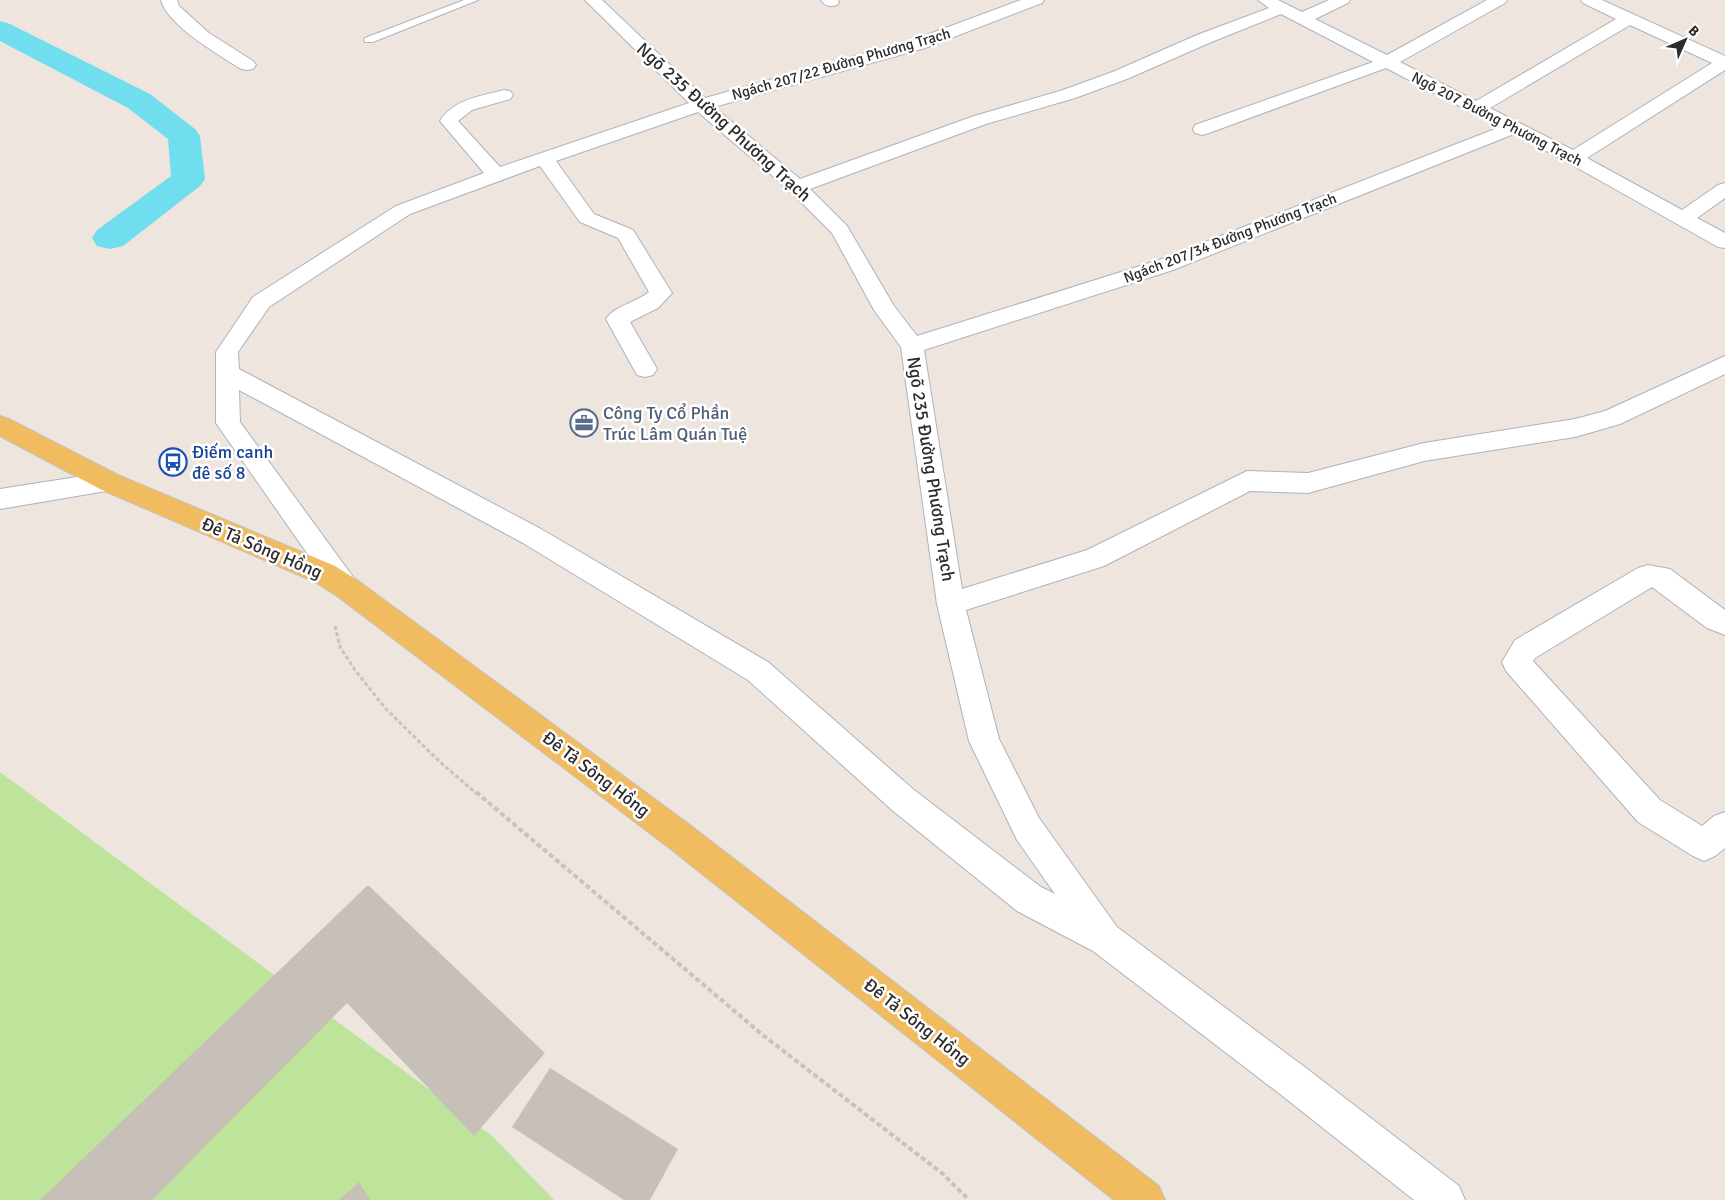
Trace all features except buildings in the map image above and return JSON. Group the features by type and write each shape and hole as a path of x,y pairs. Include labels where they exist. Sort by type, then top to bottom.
{"main road":[{"name":"Đê Tả Sông Hồng","path":"0,425 109,482 325,574 347,588 679,836 1145,1200"}],"street":[{"path":"169,0 171,8 203,37 247,66"},
{"name":"Ngõ 235 Đường Phương Trạch","path":"593,0 701,105 797,187 840,230 885,310 912,346 951,604 984,741 1028,829 1105,939"},
{"name":"Ngách 207/22 Đường Phương Trạch","path":"347,588 228,423 227,352 261,302 403,210 544,158 701,105 919,44 1036,0"},
{"path":"1302,18 1342,0"},
{"path":"1202,129 1385,63 1499,0"},
{"path":"1589,0 1725,62"},
{"path":"797,187 980,120 1069,94 1121,75 1204,39 1274,4"},
{"name":"Ngõ 207 Đường Phương Trạch","path":"1274,4 1385,63 1574,158 1725,242"},
{"path":"1476,108 1629,18"},
{"path":"1574,158 1725,62"},
{"path":"496,175 449,121 452,114 461,108 504,96"},
{"name":"Ngách 207/34 Đường Phương Trạch","path":"912,346 1166,265 1514,128"},
{"path":"544,158 587,218 626,234 661,293 650,303 617,319 645,369"},
{"path":"1683,219 1725,189"},
{"path":"951,604 1095,558 1247,481 1308,483 1424,452 1574,428 1612,418 1725,364"},
{"path":"227,373 532,536 758,671 903,800 1029,899 1105,939 1293,1081 1445,1200"},
{"path":"0,499 109,482"},
{"path":"1725,623 1717,620 1660,577 1648,576 1525,649 1516,662 1649,812 1704,845 1725,827"}],"lane":[{"path":"369,40 472,0"}],"path":[{"path":"347,588 338,609 335,625 340,646 355,670 385,708 440,762 599,898 764,1036 943,1174 969,1200"}],"green space":[{"path":"0,772 492,1136 554,1200 0,1200"}],"waterway":[{"path":"0,30 139,101 184,136 188,179 110,238"}],"place":[{"name":"Công Ty Cổ Phần Trúc Lâm Quán Tuệ","path":"584,423"},
{"name":"Điếm canh đê số 8","path":"173,462"}]}
